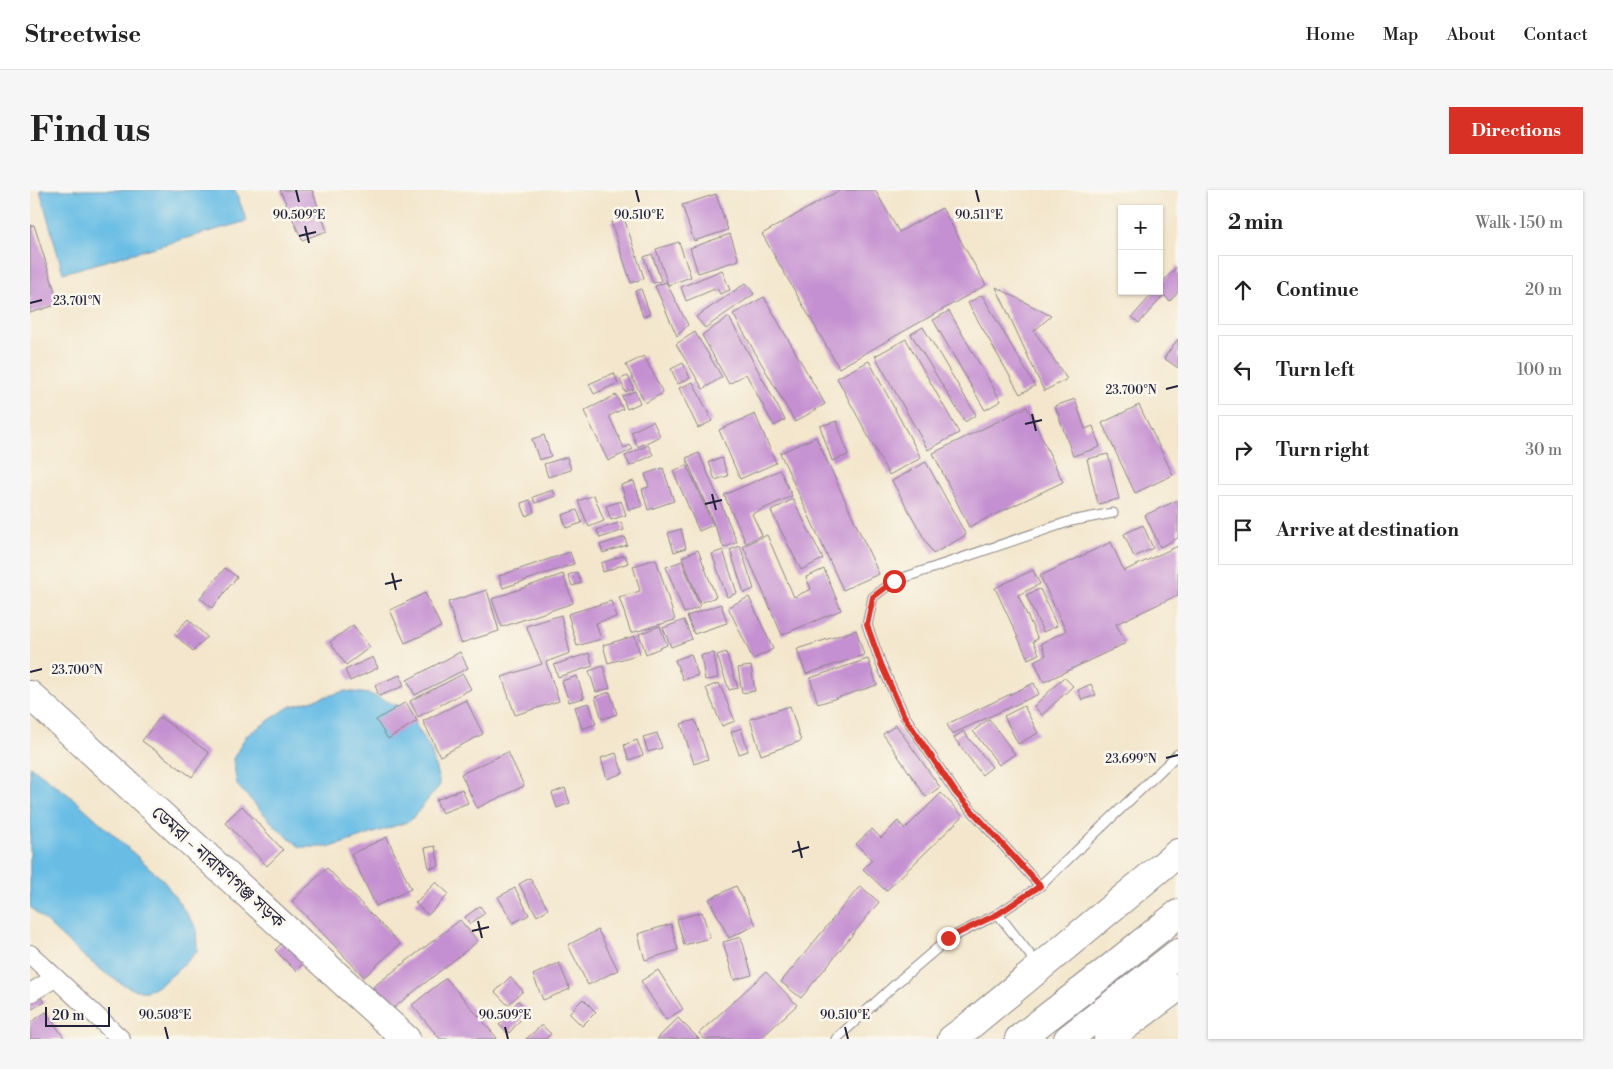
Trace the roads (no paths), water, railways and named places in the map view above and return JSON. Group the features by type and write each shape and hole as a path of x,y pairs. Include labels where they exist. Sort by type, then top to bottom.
{"main road":[{"name":"ডেমরা - নারায়ণগঞ্জ সড়ক","path":"30,695 406,1039"},
{"path":"952,1039 1178,853"},
{"path":"1019,1039 1178,914"},
{"path":"1068,1039 1178,953"},
{"path":"1108,1039 1178,987"}],"street":[{"path":"30,954 121,1039"},
{"path":"30,993 55,978"}],"lane":[{"path":"1040,886 956,793 904,716 881,664 867,625 873,597 894,581 1070,521 1113,513"},
{"path":"836,1039 948,938 998,914 1040,886 1178,754"},
{"path":"998,914 1040,967"}],"water":[{"path":"40,190 235,190 247,221 63,273"},
{"path":"345,691 370,694 406,709 431,750 440,785 410,821 331,847 300,847 278,829 237,785 233,759 246,736 289,707"},
{"path":"30,766 74,799 163,880 196,927 197,951 173,974 152,989 146,991 134,989 119,982 86,958 30,907"}]}
